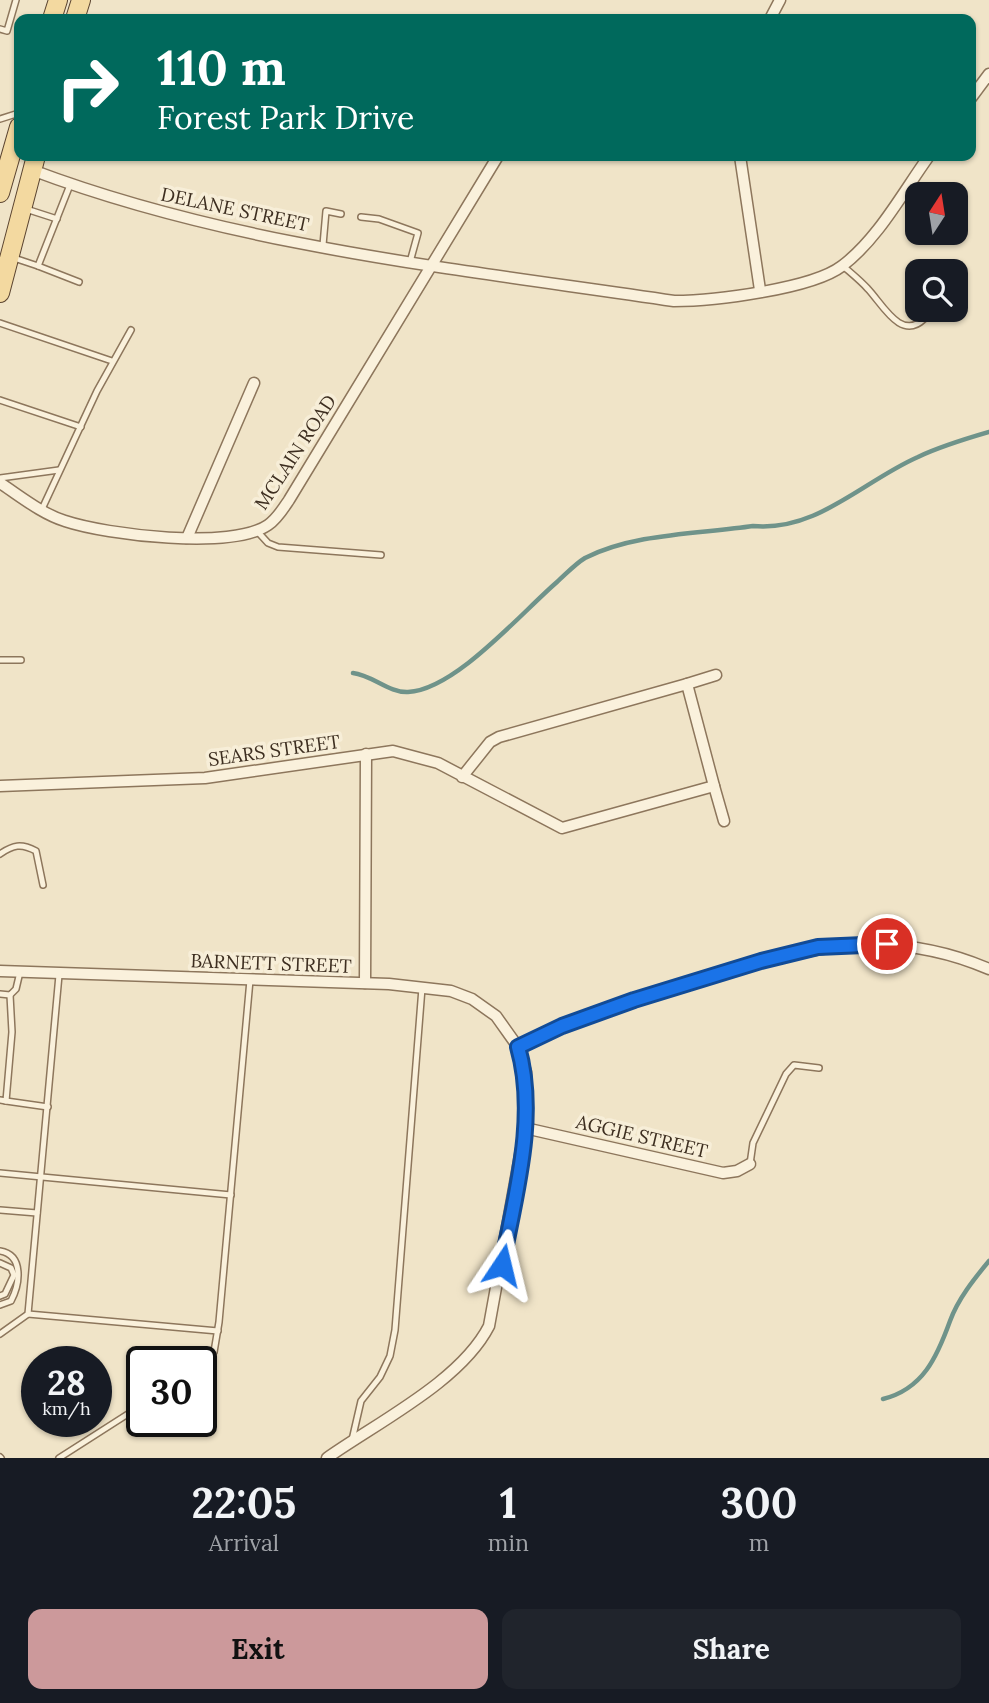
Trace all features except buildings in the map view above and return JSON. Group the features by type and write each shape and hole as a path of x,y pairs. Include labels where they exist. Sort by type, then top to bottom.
{"main road":[{"path":"0,193 14,144"},
{"path":"0,293 34,163"}],"street":[{"path":"976,91 989,74"},
{"name":"MCLAIN ROAD","path":"0,481 63,521 117,534 187,538 257,531 268,525 289,500 495,161"},
{"path":"741,161 760,290"},
{"path":"434,265 674,302 716,299 804,282 827,275 843,266 870,237 925,161"},
{"name":"DELANE STREET","path":"34,163 70,185 116,200 236,229 434,265"},
{"path":"187,538 254,383"},
{"path":"462,777 490,742 499,737 716,676"},
{"path":"687,684 724,821"},
{"path":"366,754 405,752 424,758 562,828 714,786"},
{"name":"SEARS STREET","path":"0,786 205,778 366,754 365,983"},
{"path":"327,1458 452,1373 481,1343 494,1314 525,1128 526,1072 518,1047 562,1026 634,1000 761,961 818,947 866,943 909,946 962,957 989,969"},
{"name":"BARNETT STREET","path":"0,971 365,983 451,991 472,999 496,1016 518,1047"},
{"name":"AGGIE STREET","path":"525,1128 723,1173 737,1171 750,1164"}],"lane":[{"path":"0,29 7,31 16,0"},
{"path":"38,265 70,185"},
{"path":"22,208 57,219"},
{"path":"323,246 326,211 341,214"},
{"path":"361,217 379,219 418,233 410,262"},
{"path":"9,256 79,282"},
{"path":"843,266 867,288 893,319 907,327 917,326 921,322"},
{"path":"0,323 113,361"},
{"path":"41,509 113,361 131,330"},
{"path":"3,401 81,427"},
{"path":"0,481 59,470"},
{"path":"257,531 268,543 278,547 381,555"},
{"path":"0,660 21,660"},
{"path":"0,854 12,846 25,845 36,851 43,885"},
{"path":"20,972 16,989 10,995 12,1032 3,1101 48,1107"},
{"path":"28,1314 59,975"},
{"path":"215,1346 250,980"},
{"path":"352,1440 361,1401 380,1377 390,1356 395,1330 422,988"},
{"path":"0,994 10,995"},
{"path":"750,1164 753,1143 786,1074 794,1065 819,1068"},
{"path":"0,1173 231,1195"},
{"path":"0,1210 37,1213"},
{"path":"0,1251 12,1255 18,1264 17,1290 11,1301 0,1305"},
{"path":"0,1263 11,1268 14,1275 5,1294 0,1296"},
{"path":"0,1334 28,1314 218,1331"},
{"path":"59,1458 126,1415"}],"waterway":[{"path":"353,673 401,692 426,688 446,678 487,648 585,558 645,539 753,526 776,526 798,521 839,503 918,457 989,432"},
{"path":"883,1399 909,1388 927,1370 940,1347 957,1305 989,1261"}],"route":[{"path":"502,1265 525,1128 526,1072 518,1047 562,1026 634,1000 761,961 818,947 887,944"}]}
